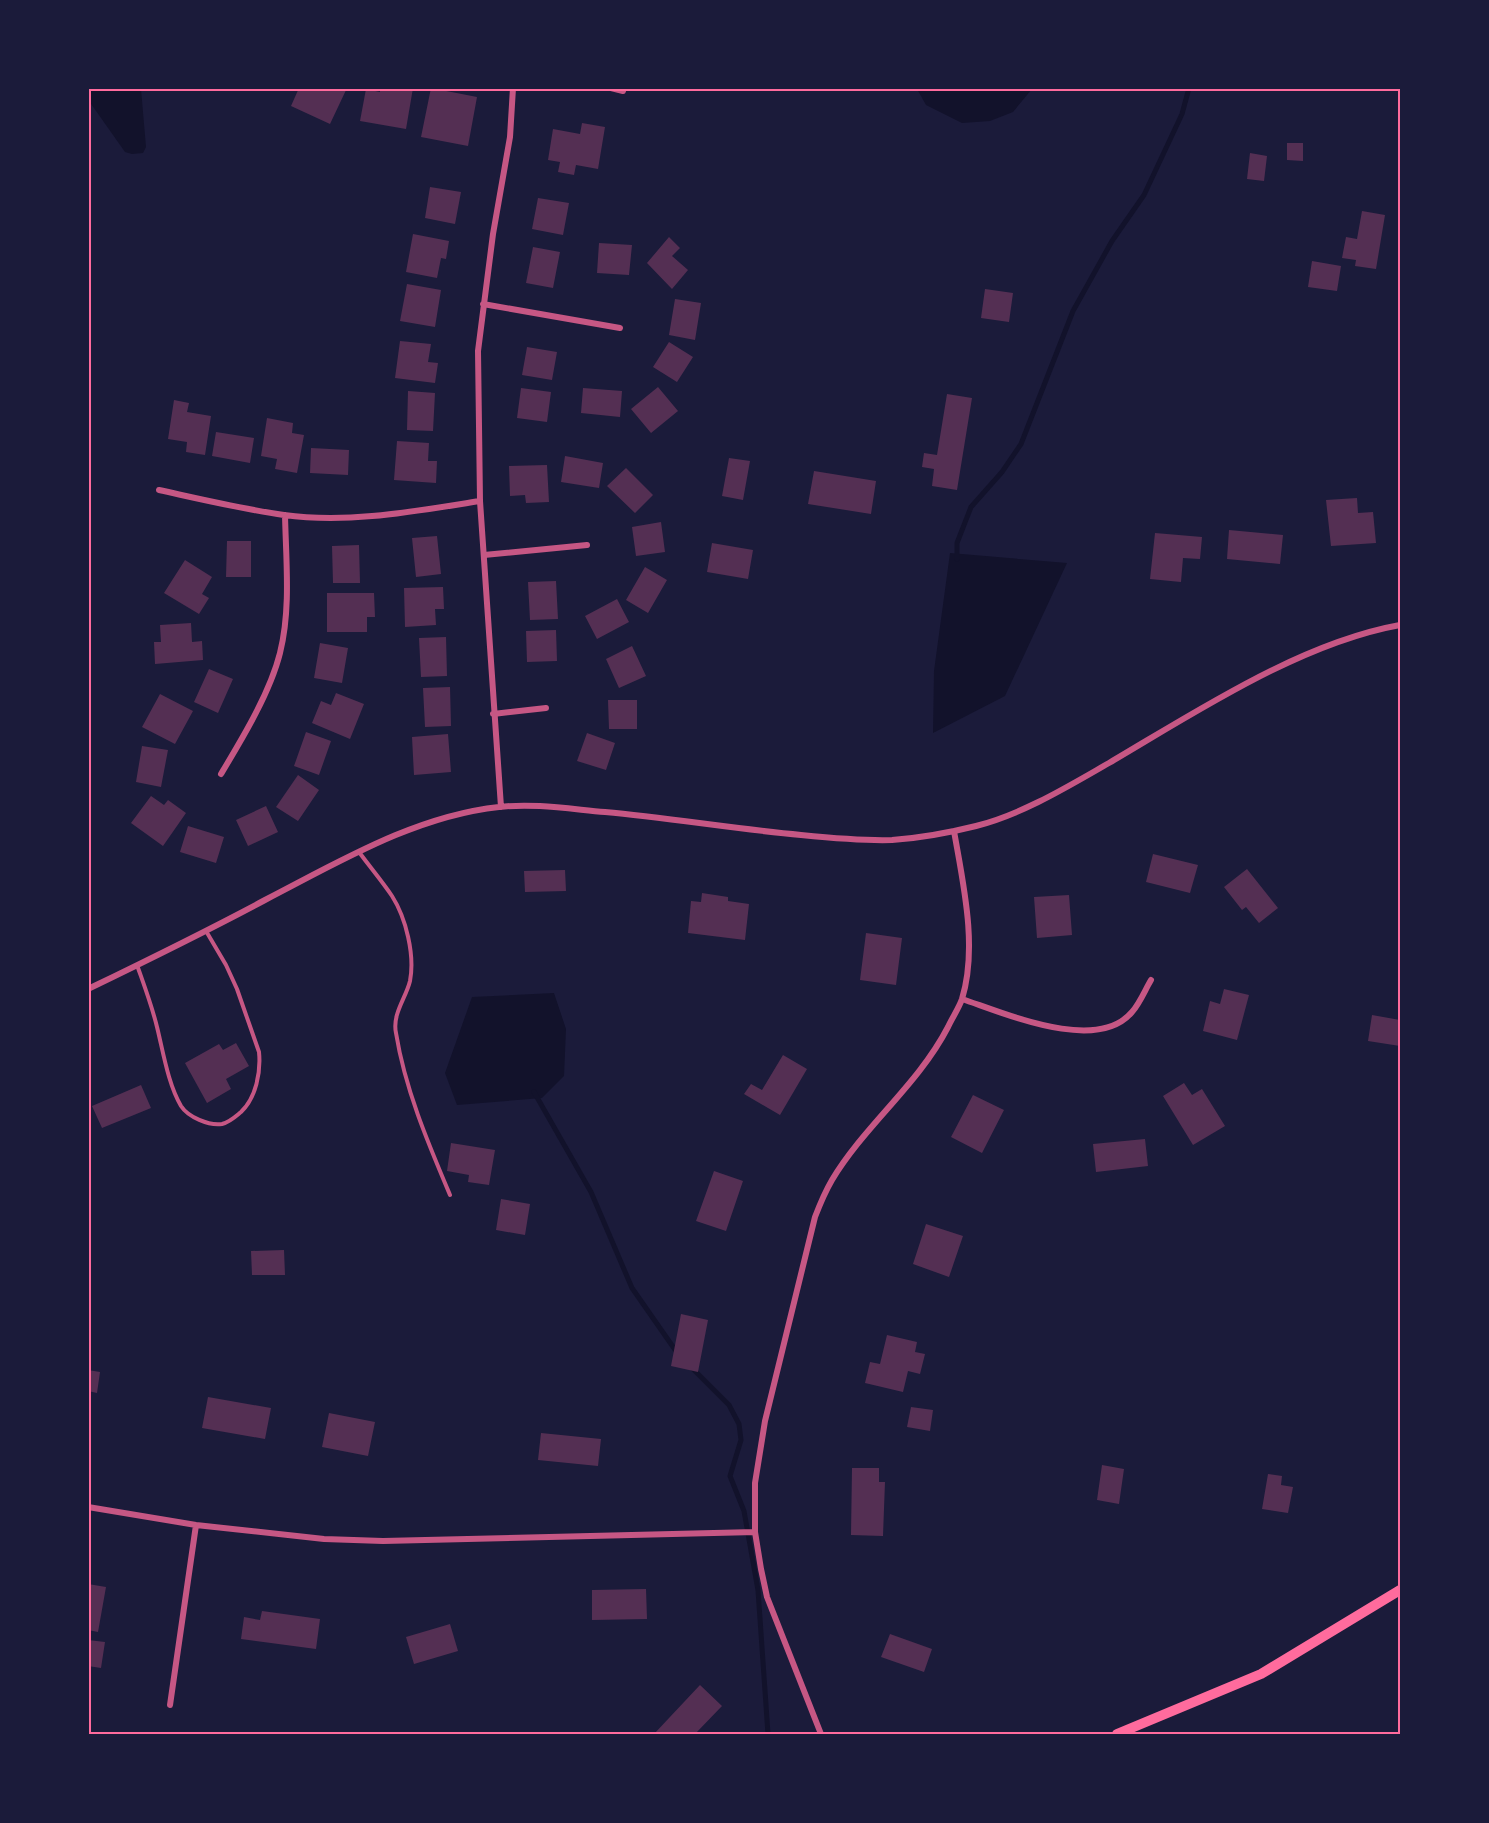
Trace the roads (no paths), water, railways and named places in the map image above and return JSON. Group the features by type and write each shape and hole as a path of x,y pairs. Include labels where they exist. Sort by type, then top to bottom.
{"main road":[{"path":"1117,1734 1261,1674 1401,1590"}],"street":[{"path":"501,807 480,501 477,429 478,351 493,234 510,137 513,88"},
{"path":"611,88 624,91"},
{"path":"483,303 620,328"},
{"path":"159,490 285,515 334,518 381,516 480,501"},
{"path":"221,774 262,700 280,654 287,608 285,515"},
{"path":"484,555 587,545"},
{"path":"88,989 206,931 359,851 460,814 501,807 555,807 849,839 895,840 928,837 954,831 1007,816 1049,796 1193,714 1285,665 1322,648 1401,625"},
{"path":"493,714 546,708"},
{"path":"821,1734 767,1597 754,1532 756,1483 765,1421 815,1217 824,1194 842,1166 918,1074 938,1046 962,999 969,947 966,899 954,831"},
{"path":"962,999 1044,1026 1090,1029 1115,1025 1131,1013 1151,980"},
{"path":"88,1507 196,1525 324,1539 383,1541 754,1532"},
{"path":"170,1704 196,1525"}],"lane":[{"path":"359,851 393,898 403,921 411,954 410,981 399,1008 395,1031 409,1087 432,1154 450,1195"},
{"path":"137,965 156,1024 165,1062 182,1107 194,1117 207,1123 221,1124 233,1120 246,1107 256,1087 260,1052 237,989 206,931"}],"waterway":[{"path":"957,559 957,543 971,507 1002,472 1021,444 1073,311 1112,241 1144,195 1182,114 1189,88"},
{"path":"534,1092 591,1192 632,1288 678,1354"},
{"path":"691,1367 729,1405 739,1424 741,1440 730,1476 744,1511 758,1590 768,1734"}]}
